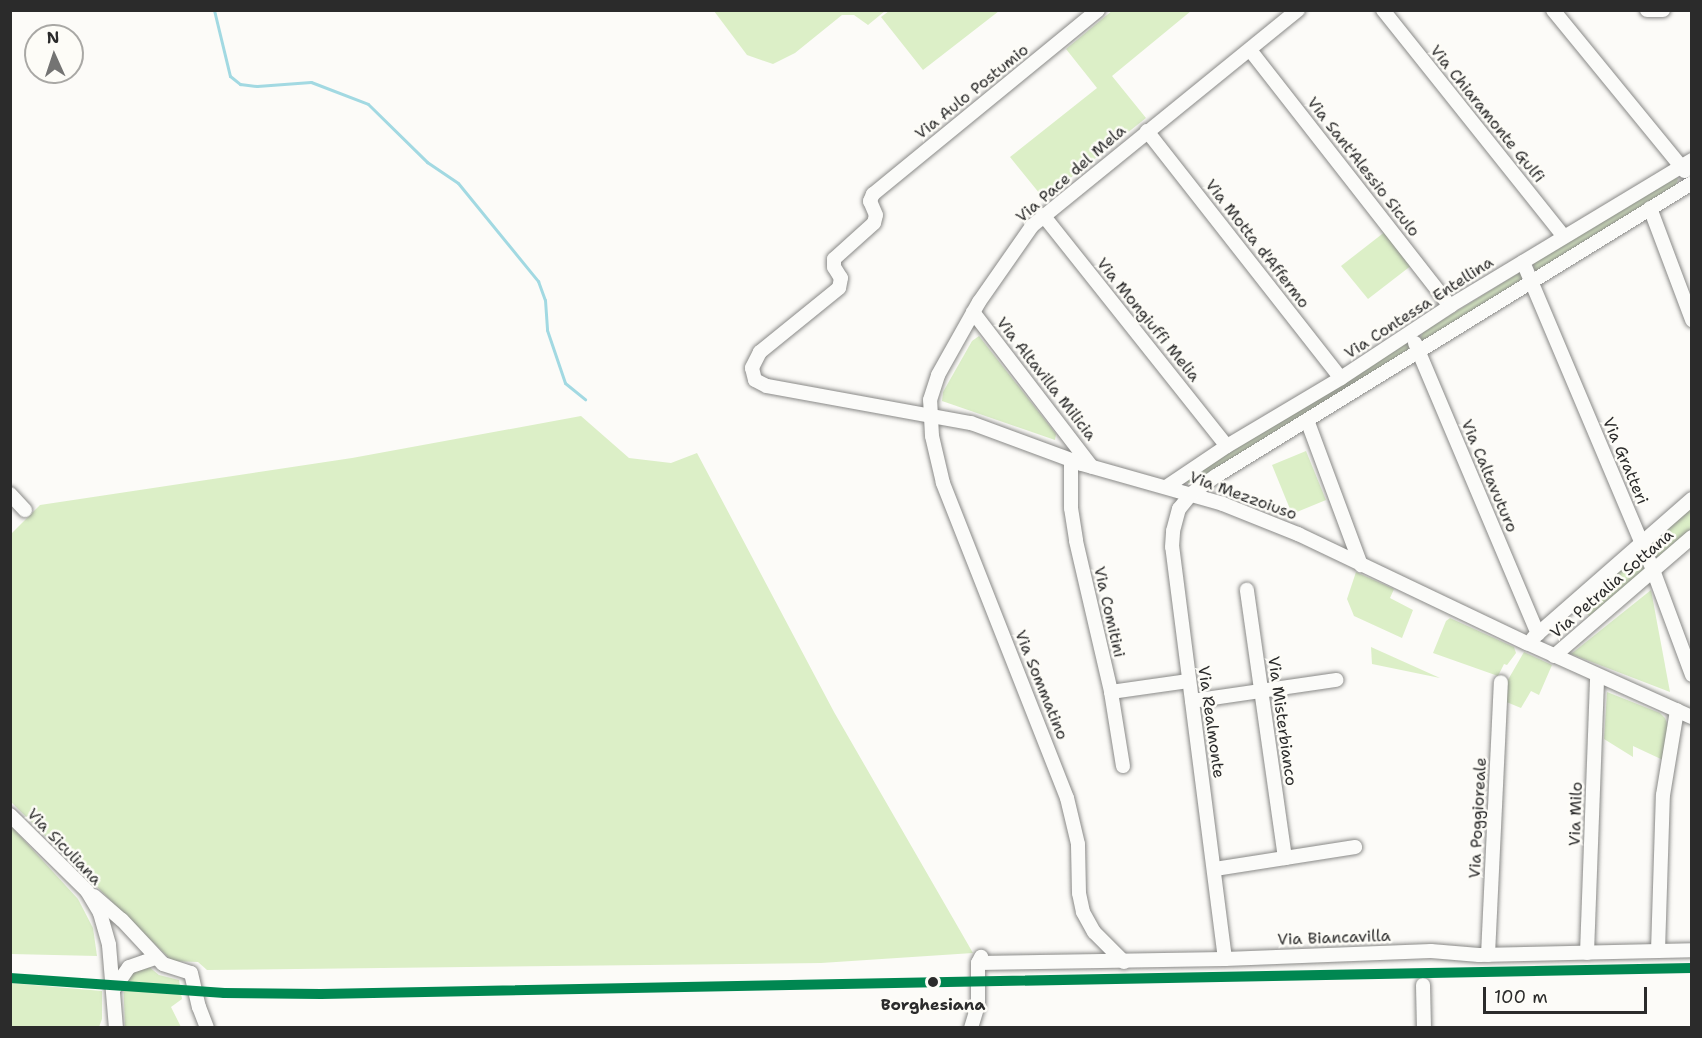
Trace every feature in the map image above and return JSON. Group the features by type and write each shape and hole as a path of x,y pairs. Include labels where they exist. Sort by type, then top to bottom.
{"street":[{"name":"Via Aulo Postumio","path":"758,382 752,371 758,355 839,288 841,278 834,267 834,259 874,223 876,215 870,201 873,194 1098,10"},
{"name":"Via Pace del Mela","path":"930,414 936,379 973,312 1021,238 1043,215 1298,10"},
{"name":"Via Chiaramonte Gulfi","path":"1383,10 1564,237"},
{"path":"1553,10 1686,163 1692,181"},
{"path":"1647,10 1663,10"},
{"name":"Via Sant'Alessio Siculo","path":"1250,50 1450,306"},
{"name":"Via Motta d'Affermo","path":"1148,130 1341,378"},
{"name":"Via Contessa Entellina","path":"1166,487 1227,446 1341,378 1450,306 1686,163"},
{"name":"Via Contessa Entellina","path":"1191,494 1692,181"},
{"path":"1650,208 1692,320"},
{"name":"Via Mongiuffi Melia","path":"1043,215 1227,446"},
{"name":"Via Gratteri","path":"1523,262 1653,570 1692,675"},
{"name":"Via Altavilla Milicia","path":"973,312 1092,467"},
{"name":"Via Caltavuturo","path":"1411,332 1538,634"},
{"name":"Via Mezzoiuso","path":"758,382 767,387 930,414 987,427 1092,467 1191,494 1276,525 1527,644 1692,717"},
{"name":"Via Sommatino","path":"930,414 934,451 943,483 1067,798 1078,844 1079,893 1083,912 1094,932 1124,962"},
{"path":"1307,420 1361,565"},
{"name":"Via Comitini","path":"1071,460 1071,508 1076,541 1111,692 1123,766"},
{"path":"10,494 25,510"},
{"name":"Via Realmonte","path":"1191,494 1179,508 1172,542 1188,681 1226,959"},
{"name":"Via Petralia Sottana","path":"1527,644 1692,499"},
{"name":"Via Petralia Sottana","path":"1554,656 1692,537"},
{"name":"Via Misterbianco","path":"1247,590 1285,858"},
{"name":"Via Milo","path":"1587,952 1597,676"},
{"path":"1192,701 1336,680"},
{"path":"1111,692 1188,681"},
{"name":"Via Poggioreale","path":"1488,955 1501,682"},
{"path":"1658,951 1662,803 1677,710"},
{"name":"Via Siculiana","path":"10,815 87,891 107,932 112,1007"},
{"path":"1215,869 1355,847"},
{"path":"87,891 119,917 155,958 167,967 184,969 192,975 199,1007 207,1028"},
{"path":"107,932 141,941"},
{"name":"Via Biancavilla","path":"971,1028 977,1013 980,960 1124,962 1431,951 1488,955 1692,950"},
{"path":"112,992 129,967 155,958"},
{"path":"1423,985 1424,1028"},
{"path":"108,1028 112,1007"},
{"path":"112,1007 116,1028"}],"green space":[{"path":"1113,10 1191,11 1112,76 1146,118 1044,199 1010,157 1097,88 1066,49"},
{"path":"714,11 885,11 868,25 854,15 842,15 795,53 773,64 747,55"},
{"path":"889,11 999,11 923,70 881,17"},
{"path":"1675,176 1678,179 1676,185 1537,271 1534,270 1533,263"},
{"path":"1386,231 1412,265 1368,299 1341,266"},
{"path":"1522,271 1525,278 1425,341 1420,339 1423,332"},
{"path":"979,336 1056,434 1055,440 942,401 943,392 972,341"},
{"path":"1410,343 1410,351 1191,484 1184,481 1403,344"},
{"path":"581,416 629,458 671,463 697,453 834,712 973,953 821,963 207,970 198,962 172,961 11,802 10,535 40,505 352,458"},
{"path":"1306,451 1326,500 1292,514 1272,465"},
{"path":"1691,502 1691,529 1657,559 1648,542"},
{"path":"1634,556 1646,569 1590,617 1579,604"},
{"path":"1356,572 1394,589 1390,598 1413,610 1402,638 1354,616 1347,599"},
{"path":"1651,590 1670,692 1571,654"},
{"path":"1450,618 1514,647 1516,653 1507,665 1504,664 1498,676 1433,653 1446,621"},
{"path":"1371,647 1440,678 1372,664"},
{"path":"1524,652 1552,665 1539,695 1531,691 1521,708 1504,701 1505,685"},
{"path":"1607,692 1660,713 1665,718 1668,726 1663,760 1633,746 1633,757 1604,739"},
{"path":"10,825 78,899 93,928 97,956 11,954"},
{"path":"148,966 159,975 179,980 182,999 171,1007 181,1027 125,1027 123,976"},
{"path":"11,983 102,991 102,1019 99,1027 11,1027"}],"waterway":[{"path":"214,10 230,76 240,84 257,86 311,82 368,104 427,162 458,183 538,281 545,300 547,330 565,383 585,399"}],"transit line":[{"path":"10,978 224,993 321,994 1692,968"}],"place":[{"name":"Borghesiana","path":"933,982"}]}
